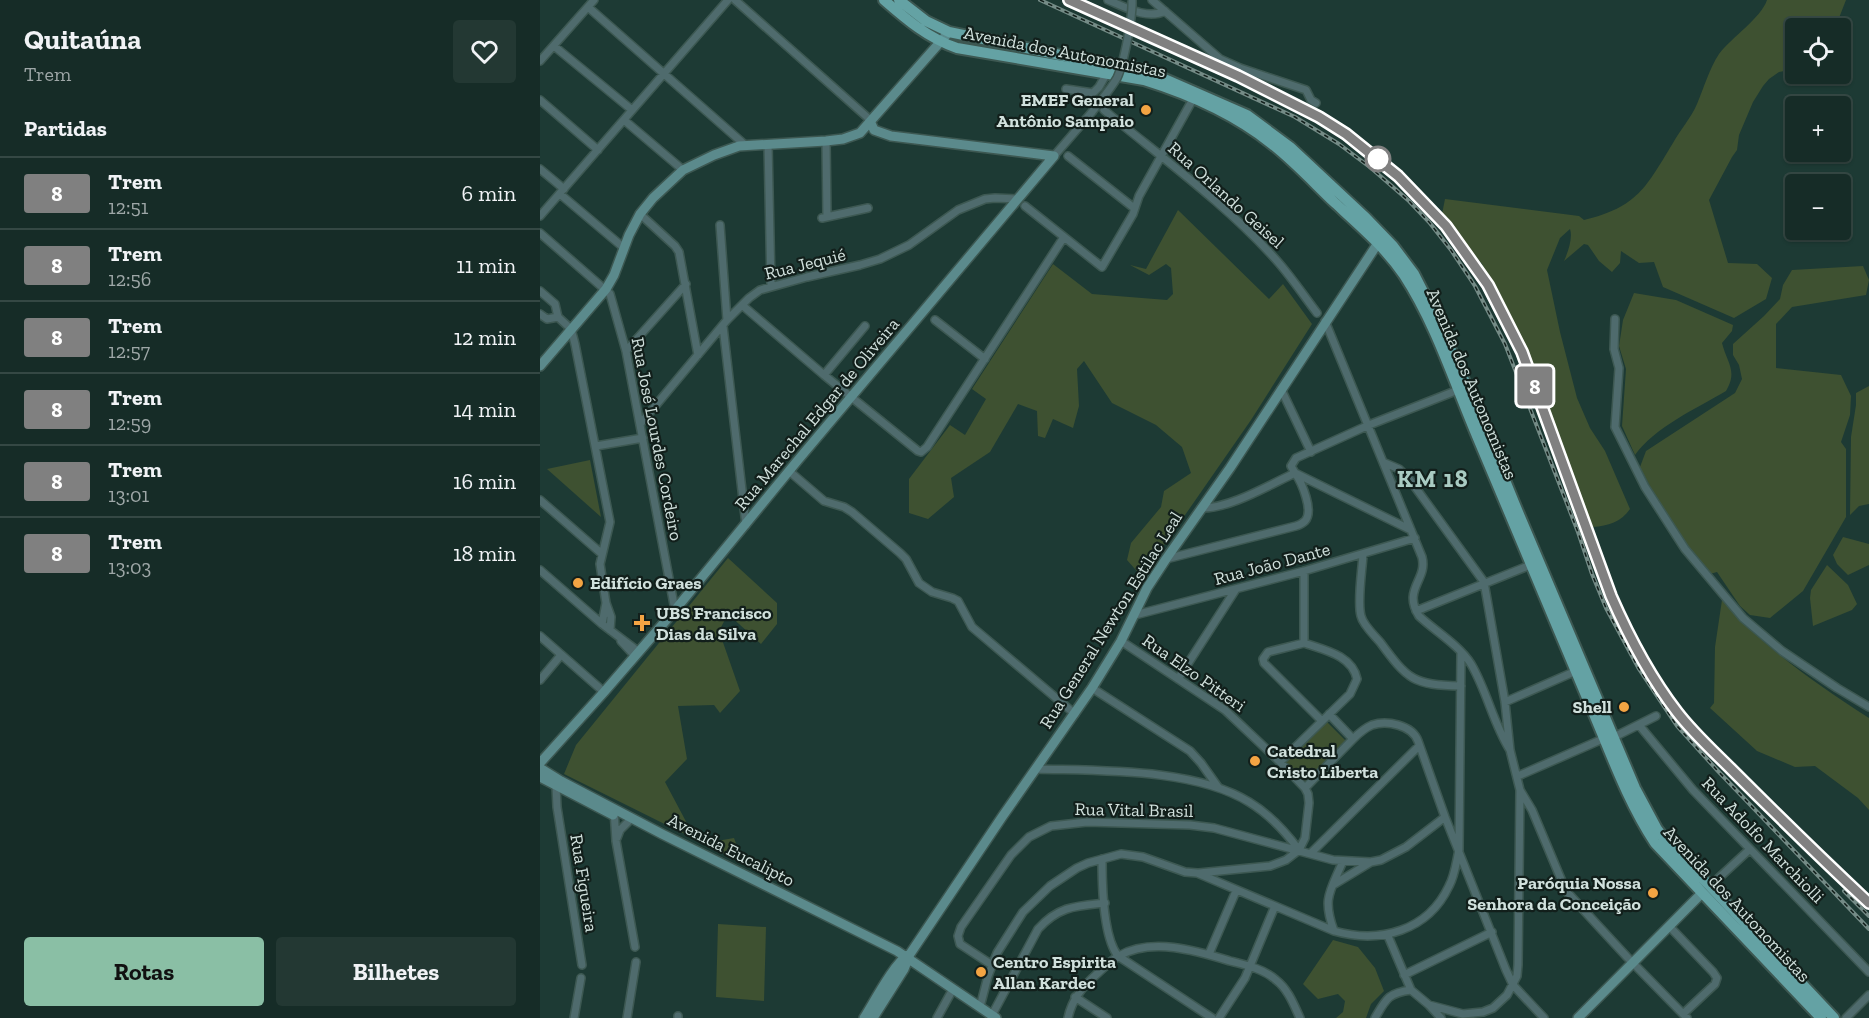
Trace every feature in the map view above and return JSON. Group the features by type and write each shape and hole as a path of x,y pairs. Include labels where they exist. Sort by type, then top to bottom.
{"main road":[{"name":"Avenida dos Autonomistas","path":"884,0 915,26 940,42 957,48 1144,80 1194,99 1263,136 1285,154 1378,243 1392,259 1414,292 1440,345 1609,738 1644,826 1655,843 1709,890 1834,1018"},
{"name":"Avenida dos Autonomistas","path":"899,0 926,21 949,32 1144,70 1247,115 1262,124 1300,155 1371,222 1402,257 1425,294 1470,397 1576,671 1609,738"},
{"path":"540,366 606,290 640,214 658,193 683,170 714,155 745,145 826,141 855,136 864,131 949,32"},
{"path":"871,123 874,130 891,135 1054,156"},
{"name":"Rua Marechal Edgar de Oliveira","path":"541,772 565,736 637,654 676,603 746,525 852,397 1022,203 1054,156"},
{"name":"Rua General Newton Estilac Leal","path":"864,1018 1075,714 1121,640 1147,588 1378,243"},
{"path":"1458,390 1470,397"},
{"name":"Avenida Eucalipto","path":"541,772 556,786 614,812 628,822 906,958"},
{"name":"Avenida Eucalipto","path":"541,772 614,812 906,958"},
{"path":"1578,1018 1709,890"},
{"name":"Avenida dos Autonomistas","path":"1709,890 1821,1018"},
{"path":"906,958 994,1017"},
{"name":"Rua General Newton Estilac Leal","path":"873,1018 906,958"}],"street":[{"path":"540,61 594,0"},
{"path":"540,216 728,0"},
{"path":"735,0 871,123"},
{"path":"1108,0 1145,14 1159,14 1165,11"},
{"name":"Rua Marechal Edgar de Oliveira","path":"1054,156 1092,112 1120,70 1132,0"},
{"path":"1152,0 1220,59 1306,90 1311,100 1316,102"},
{"path":"588,7 745,145"},
{"path":"554,46 632,110"},
{"path":"540,47 547,54"},
{"path":"1066,88 1094,93 1107,73"},
{"path":"1022,203 1102,267 1127,223 1138,196 1194,99"},
{"path":"540,100 598,150"},
{"name":"Rua Orlando Geisel","path":"1104,111 1216,203 1279,262 1317,314"},
{"path":"624,120 683,170"},
{"path":"826,141 824,218 868,208"},
{"path":"768,144 771,286"},
{"path":"1068,156 1134,208"},
{"path":"540,168 624,248"},
{"name":"Rua Jequié","path":"641,423 725,323 754,294 771,286 860,266 880,259 909,245 958,210 985,199 995,198 1022,203"},
{"path":"640,214 675,246 681,256 698,355"},
{"path":"720,225 725,323 746,525"},
{"path":"540,233 606,290"},
{"path":"742,305 824,375 921,452 927,447 1064,237"},
{"path":"626,351 686,284"},
{"name":"Rua José Lourdes Cordeiro","path":"606,290 610,294 626,351 676,603"},
{"path":"540,291 555,304 558,317 572,329 610,522 601,573 613,633"},
{"path":"540,314 547,319 558,317"},
{"path":"935,320 985,359"},
{"path":"1616,320 1614,349 1619,368 1615,427 1645,487 1685,549 1743,618 1782,651 1869,707"},
{"path":"1325,321 1424,563 1412,597 1416,611 1461,652 1472,666 1502,738 1510,750"},
{"path":"824,375 865,326"},
{"path":"1281,389 1311,452"},
{"path":"1166,559 1302,523 1308,515 1308,509 1301,484 1291,466 1293,460 1369,425 1458,390"},
{"path":"596,446 644,438"},
{"path":"1385,463 1399,470 1410,480 1484,582 1505,702 1510,750 1520,790 1517,976 1500,1003 1484,1012 1463,1014 1429,1005"},
{"path":"789,471 824,501 852,512 900,552 914,576 923,586 958,602 972,627 1075,714"},
{"path":"1201,508 1211,509 1227,504 1295,473"},
{"path":"1295,473 1411,530"},
{"path":"540,500 603,554"},
{"name":"Rua João Dante","path":"1135,615 1363,555 1415,538"},
{"path":"1363,555 1361,617 1378,640 1395,662 1414,679 1430,684 1461,686"},
{"path":"1416,611 1534,562"},
{"path":"540,570 637,654"},
{"path":"1304,571 1304,643"},
{"path":"1178,679 1236,589"},
{"path":"602,624 606,603"},
{"path":"540,636 604,692"},
{"name":"Rua Elzo Pitteri","path":"1121,640 1225,710 1305,788"},
{"path":"1280,762 1350,694 1357,679 1353,667 1342,658 1304,643 1268,652 1263,659 1264,663 1322,721"},
{"path":"1197,873 1334,931 1363,937 1388,936 1411,927 1427,916 1449,886 1459,850 1461,652"},
{"path":"540,680 561,655"},
{"path":"1505,702 1576,671"},
{"path":"1092,688 1190,751 1218,788"},
{"path":"1329,714 1353,739"},
{"path":"1518,776 1656,716"},
{"path":"980,1007 992,965 1005,938 1023,912 1062,877 1077,868 1102,859 1126,855 1143,857 1185,872 1197,873 1270,866 1286,860 1299,850 1307,828 1309,802 1305,788 1361,732 1373,725 1384,724 1407,728 1416,735 1445,817 1506,970 1513,985 1544,1018"},
{"name":"Rua Adolfo Marchiolli","path":"1639,725 1749,850 1869,972"},
{"path":"1311,853 1419,746"},
{"path":"1036,769 1152,775 1218,788 1248,802 1265,814 1287,834 1299,850"},
{"name":"Rua Figueira","path":"556,786 557,807 582,964"},
{"path":"1520,790 1532,810 1566,891 1585,914 1684,1015"},
{"path":"557,807 566,791"},
{"path":"614,812 616,841 635,947"},
{"path":"1333,885 1371,862 1381,860 1406,847 1445,817"},
{"path":"616,841 620,830 628,822"},
{"name":"Rua Vital Brasil","path":"992,965 960,944 958,936 1011,855 1029,837 1051,826 1087,822 1190,825 1214,828 1343,861 1371,862"},
{"path":"1709,890 1749,850"},
{"path":"1102,859 1103,890 1109,930 1118,956 1212,1018"},
{"path":"1334,931 1327,904 1343,861"},
{"path":"1209,954 1236,891"},
{"path":"994,1017 1038,929 1048,918 1068,908 1105,903"},
{"path":"1219,1018 1250,967 1275,906"},
{"path":"1670,926 1718,978 1715,984 1684,1015 1675,1018"},
{"path":"1404,975 1492,932"},
{"path":"1388,936 1411,990 1441,1018"},
{"path":"1068,1018 1075,997 1088,981 1118,956 1136,949 1155,947 1209,954 1267,973 1283,986 1300,1018"},
{"path":"627,1018 636,962"},
{"path":"574,1018 580,978"},
{"path":"937,1018 953,990"},
{"path":"1377,1017 1384,1002 1390,996 1411,990"},
{"path":"1846,1018 1869,995"},
{"path":"1075,997 1107,1018"}],"green space":[{"path":"1767,0 1846,0 1839,18 1785,18 1785,71 1769,79 1753,102 1739,135 1737,150 1709,200 1728,263 1757,264 1772,278 1766,299 1734,318 1663,287 1654,262 1639,263 1621,251 1620,263 1612,272 1599,261 1588,245 1584,244 1564,261 1570,241 1570,229 1560,238 1547,270 1577,398 1590,428 1605,451 1630,509 1614,522 1593,527 1523,342 1482,264 1442,214 1445,199 1579,216 1584,220 1617,209 1629,202 1655,172 1692,114 1719,54 1764,7"},
{"path":"1178,210 1269,299 1283,284 1312,324 1251,420 1142,577 1127,560 1131,543 1161,507 1164,491 1191,473 1182,447 1156,425 1112,403 1084,361 1077,369 1079,406 1073,428 1053,419 1045,438 1038,436 1037,411 1018,404 990,452 951,478 954,497 928,519 909,513 909,479 950,425 965,435 986,399 972,389 1053,264 1092,294 1167,300 1173,294 1171,268 1166,264 1149,275 1130,265 1146,269"},
{"path":"1863,266 1869,280 1866,295 1792,307 1776,324 1776,368 1841,375 1851,396 1850,415 1841,442 1846,449 1846,517 1803,591 1770,618 1750,615 1740,606 1717,572 1710,574 1690,550 1663,509 1640,467 1646,451 1735,393 1742,379 1739,365 1733,355 1733,344 1780,299 1783,285 1792,270"},
{"path":"1634,293 1676,300 1733,325 1732,331 1722,343 1731,372 1726,391 1664,427 1635,455 1622,426 1626,369 1619,346 1623,320"},
{"path":"1869,386 1869,504 1859,506 1850,515 1851,437 1856,393"},
{"path":"590,460 601,517 547,469"},
{"path":"1843,537 1869,544 1869,565 1848,575 1837,564 1833,555"},
{"path":"728,558 777,603 777,624 761,644 728,614 719,631 740,691 720,713 714,705 678,706 687,759 665,782 690,829 711,842 734,838 740,854 771,872 775,879 564,774 576,745"},
{"path":"1827,565 1848,585 1857,604 1852,610 1813,626 1811,590"},
{"path":"1722,600 1791,664 1869,718 1869,810 1858,798 1815,766 1795,767 1757,751 1710,708 1714,703 1715,647"},
{"path":"1327,722 1346,741 1305,783 1285,763"},
{"path":"718,924 766,927 764,1001 716,997"},
{"path":"1333,940 1358,947 1375,968 1384,991 1371,1004 1366,1018 1336,1018 1343,1012 1345,1001 1338,994 1318,999 1303,984"}],"railway":[{"path":"1040,0 1295,117 1339,144 1371,168 1429,222 1475,286 1505,344 1606,608 1639,669 1677,726 1869,929"},
{"path":"1069,0 1238,77 1319,117 1346,134 1398,176 1446,226 1488,285 1523,352 1611,596 1623,623"},
{"path":"1697,736 1869,903"},
{"path":"1844,891 1869,916"}],"train":[{"name":"8","path":"1069,0 1238,76 1319,117 1346,134 1398,176 1446,226 1488,285 1522,352 1611,596 1643,660 1676,710 1706,745 1869,903"}],"place":[{"name":"EMEF General Antônio Sampaio","path":"1146,110"},
{"name":"Edifício Graes","path":"578,583"},
{"name":"UBS Francisco Dias da Silva","path":"642,623"},
{"name":"Shell","path":"1624,707"},
{"name":"Catedral Cristo Liberta","path":"1255,761"},
{"name":"Paróquia Nossa Senhora da Conceição","path":"1653,893"},
{"name":"Centro Espirita Allan Kardec","path":"981,972"}],"district":[{"name":"KM 18","path":"1433,478"}]}
